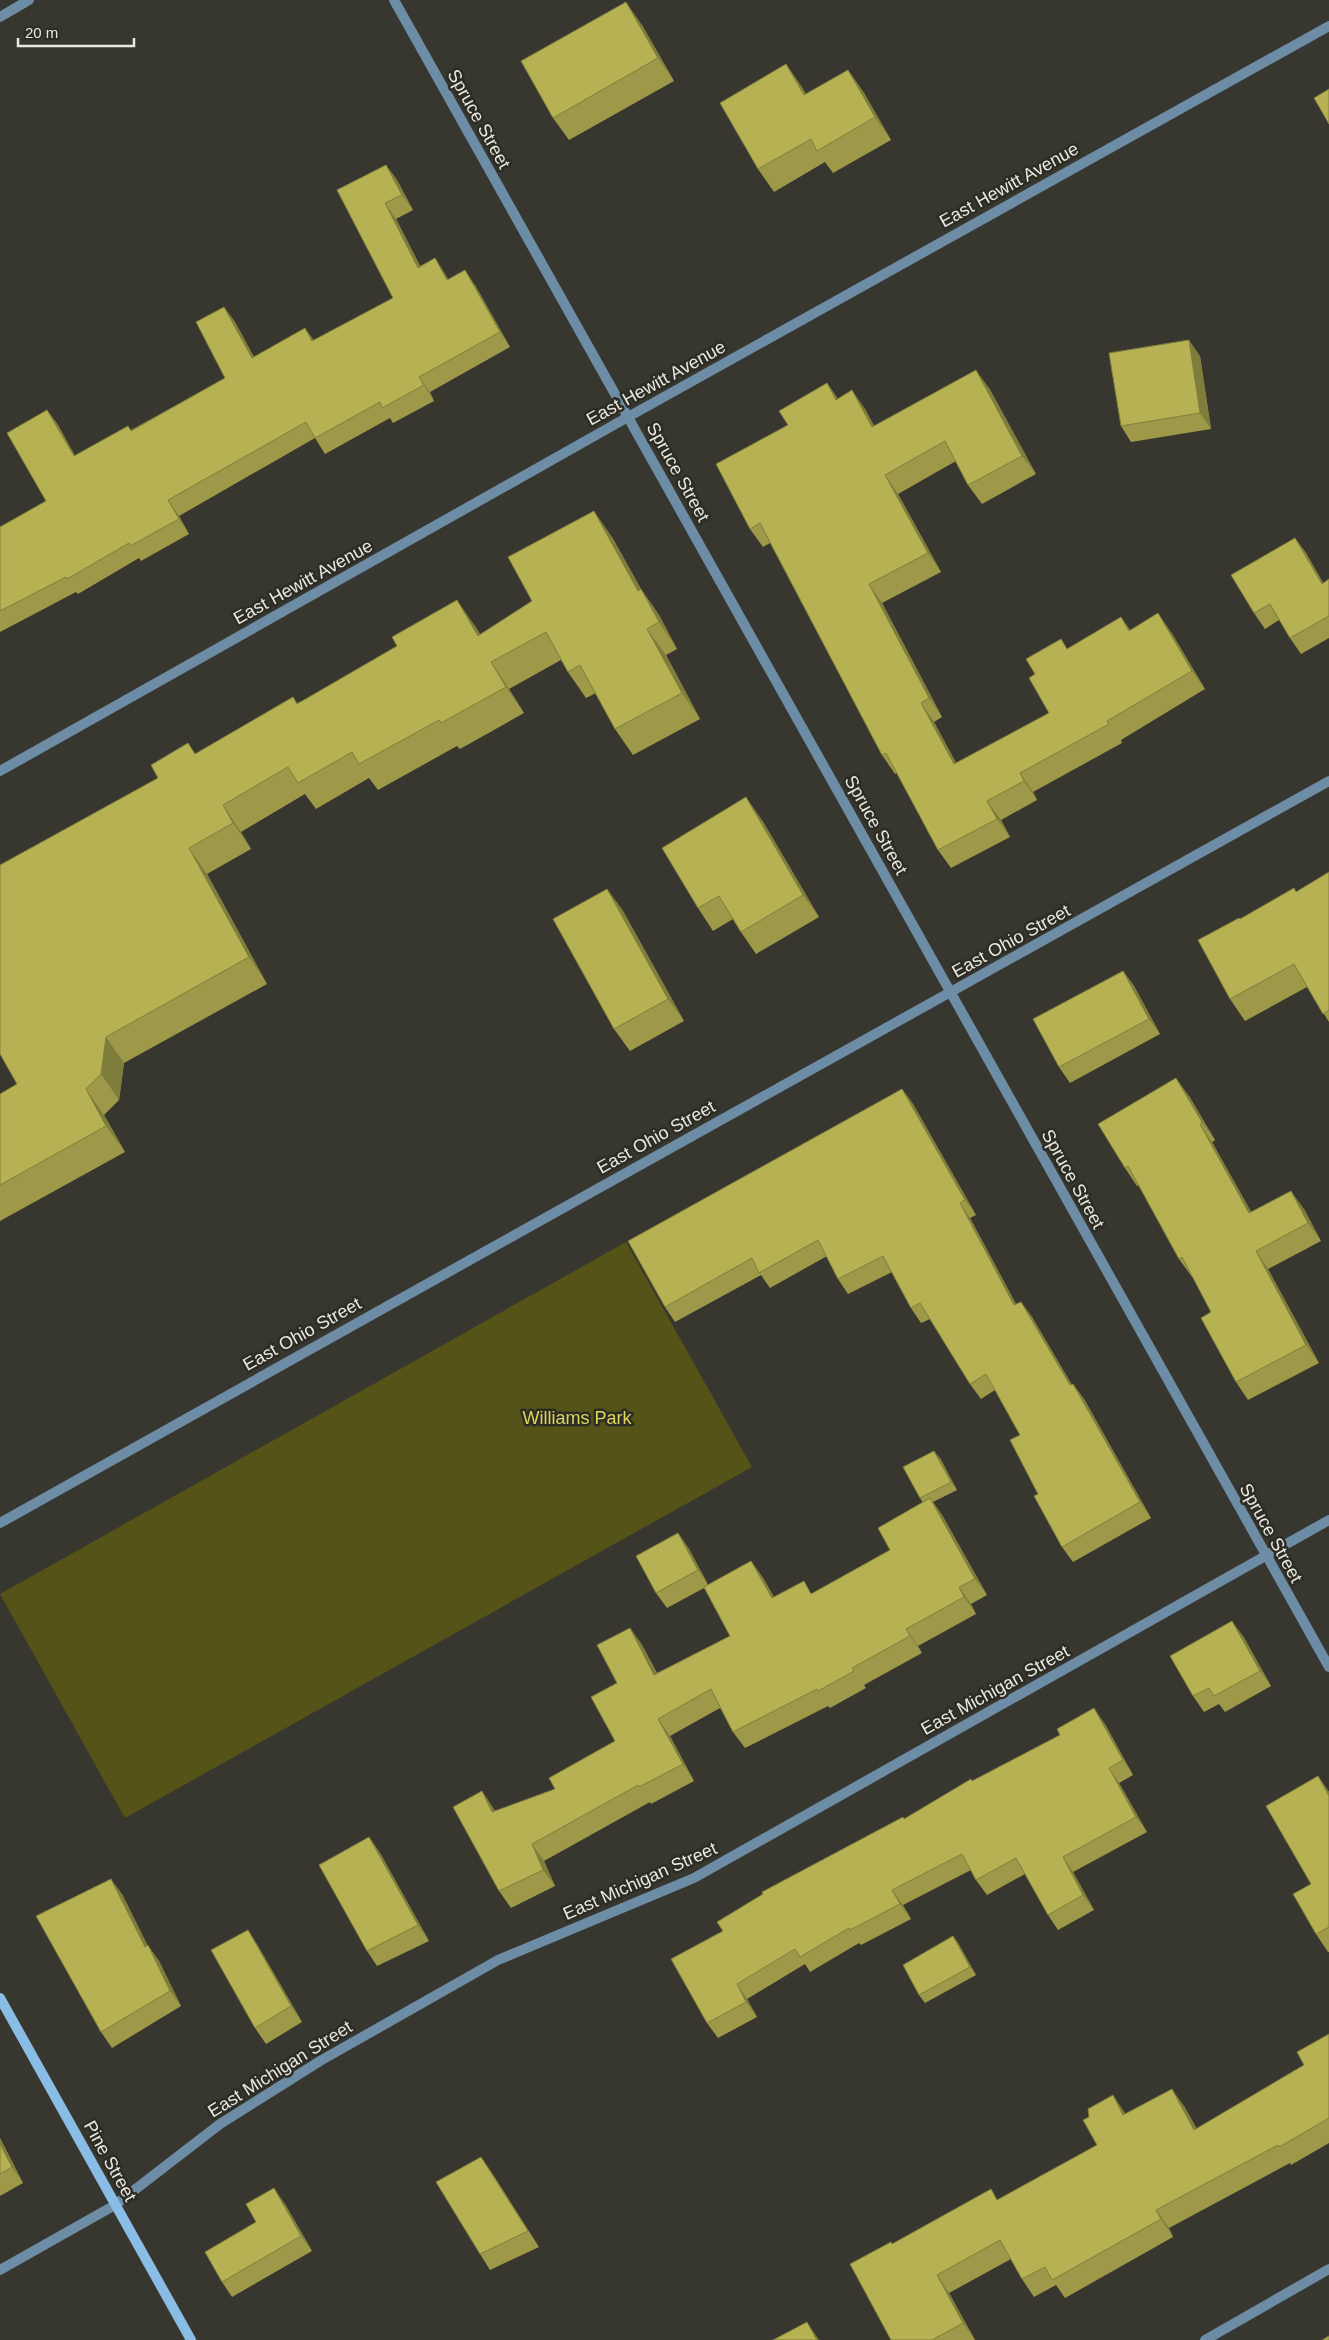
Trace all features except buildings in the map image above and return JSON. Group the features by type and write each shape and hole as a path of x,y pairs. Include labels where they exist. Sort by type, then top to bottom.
{"street":[{"path":"0,16 29,0"},
{"name":"Spruce Street","path":"394,0 1265,1557 1329,1667"},
{"name":"East Hewitt Avenue","path":"0,771 628,417 1329,26"},
{"name":"East Ohio Street","path":"0,1523 548,1215 951,994 1329,781"},
{"name":"East Michigan Street","path":"0,2270 115,2205 220,2124 320,2061 498,1960 694,1878 1329,1520"},
{"name":"Pine Street","path":"0,1998 191,2340"},
{"path":"1205,2340 1329,2270"}],"green space":[{"name":"Williams Park","path":"626,1242 752,1467 125,1818 0,1594"}]}
